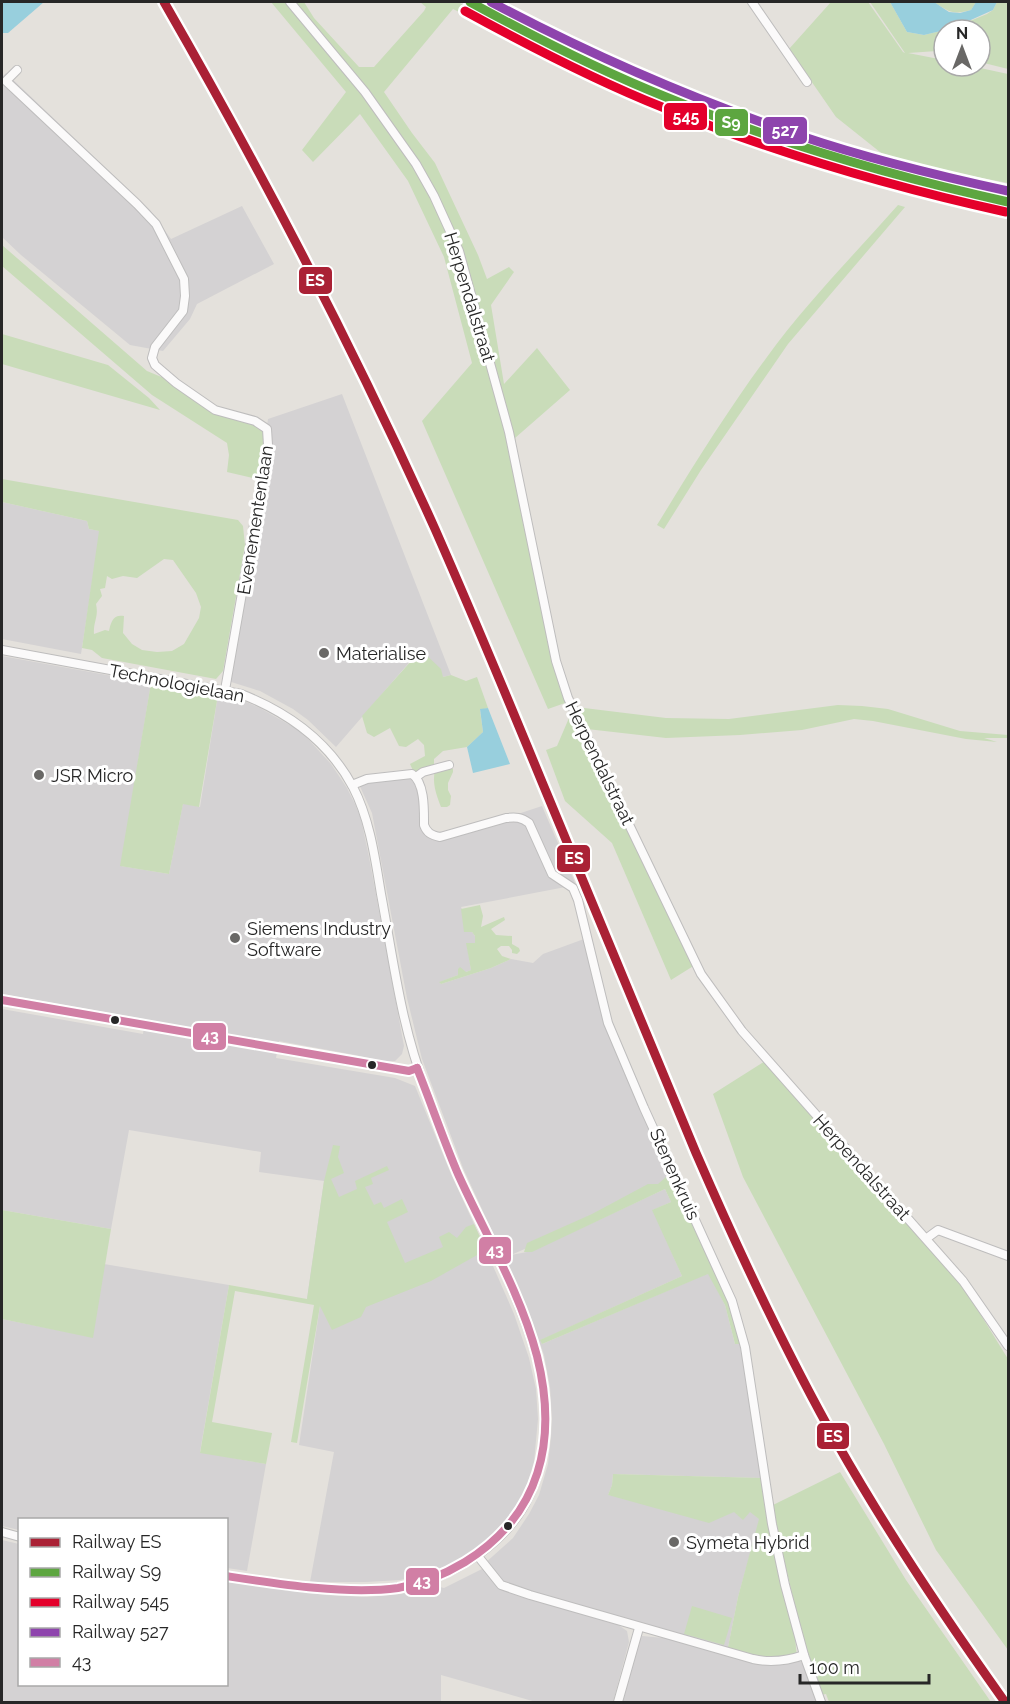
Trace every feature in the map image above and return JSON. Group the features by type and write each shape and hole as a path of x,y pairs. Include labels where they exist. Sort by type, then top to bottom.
{"street":[{"name":"Herpendalstraat","path":"290,2 365,92 416,164 459,251 509,432 556,661 568,698 701,974 742,1031 963,1281 1008,1346"},
{"path":"753,2 807,82"},
{"name":"Evenementenlaan","path":"17,70 4,83 156,224 184,279 183,311 155,347 152,358 155,365 215,410 255,421 267,429 268,445 225,690"},
{"name":"Technologielaan","path":"2,650 225,690 256,700 290,717 316,738 329,753 352,785 365,815 417,1068 457,1172 522,1312 537,1357 543,1389 544,1437 540,1463 531,1493 506,1530 477,1556 433,1578 400,1587 327,1589 228,1576"},
{"path":"352,785 367,779 405,773 416,777 423,772 449,765"},
{"name":"Stenenkruis","path":"416,777 420,783 424,825 426,831 431,835 440,837 506,818 523,818 529,823 552,873 569,885 576,895 608,1023 732,1301 745,1347 772,1524 785,1585 804,1655 820,1702"},
{"path":"2,1000 409,1071 417,1068"},
{"path":"927,1238 938,1230 1008,1256"},
{"path":"2,1532 18,1536"},
{"path":"477,1556 501,1585 639,1628 767,1662 804,1655"},
{"path":"618,1702 639,1628"}],"shaded area":[{"path":"6,73 150,210 171,239 242,206 274,264 197,304 190,319 163,351 130,345 2,237 2,77"},
{"path":"342,394 451,675 443,677 420,650 336,747 293,709 260,691 228,681 268,419"},
{"path":"2,502 87,521 89,529 100,531 81,654 2,639"},
{"path":"2,656 151,683 121,866 169,874 183,803 200,807 218,695 244,701 295,728 331,764 355,804 361,819 369,857 404,1046 402,1054 395,1061 383,1061 279,1041 276,1058 395,1078 415,1086 451,1174 514,1314 529,1358 536,1389 538,1419 534,1462 516,1510 501,1529 474,1551 452,1563 432,1572 400,1580 310,1582 334,1452 299,1445 320,1306 307,1299 324,1181 259,1172 261,1152 129,1130 111,1229 2,1210 2,1009 143,1034 145,1019 2,994"},
{"path":"416,777 424,825 439,837 542,806 576,885 461,907 475,936 475,943 467,944 471,970 440,982 441,984 511,959 533,963 543,954 584,939 605,1022 676,1182 511,1255 532,1251 665,1189 671,1202 653,1210 682,1276 541,1340 542,1344 709,1273 725,1305 735,1344 742,1344 763,1478 613,1474 608,1495 734,1512 750,1511 760,1519 738,1597 727,1652 797,1657 807,1670 818,1702 618,1702 628,1667 642,1636 675,1639 501,1585 484,1564 513,1538 539,1495 548,1464 551,1437 550,1387 544,1355 528,1309 463,1168 422,1059 407,998 372,813 358,782"},
{"path":"104,1264 229,1285 200,1452 266,1464 247,1571 228,1568 228,1518 18,1518 18,1530 2,1526 2,1319 92,1337"},
{"path":"2,1540 18,1544 18,1686 228,1686 228,1582 326,1595 367,1597 401,1594 436,1586 444,1588 484,1568 501,1589 617,1624 627,1631 629,1642 613,1702 536,1702 441,1675 441,1702 2,1702"}],"green space":[{"path":"271,2 304,2 314,18 359,67 374,67 424,11 426,7 420,2 458,2 552,51 671,107 566,65 453,9 384,92 435,163 487,279 509,267 514,272 491,305 504,384 537,348 570,390 515,438 553,663 565,703 548,709 422,421 472,363 444,257 408,181 360,114 313,162 302,150 346,92"},
{"path":"831,2 868,2 905,53 870,2 890,2 907,32 924,35 932,33 932,51 908,53 932,58 932,78 992,78 992,71 1008,74 1008,183 903,163 885,156 836,117 789,49"},
{"path":"934,2 976,2 971,10 955,12"},
{"path":"997,2 1008,2 1008,69 992,65 992,18 977,18 993,10"},
{"path":"898,205 905,207 788,344 701,470 664,529 657,525 724,419 782,337"},
{"path":"2,245 147,371 176,383 215,409 267,429 262,480 227,472 229,455 227,443 152,395 2,266"},
{"path":"2,334 108,365 149,398 160,410 2,364"},
{"path":"2,479 238,520 243,526 245,545 223,671 216,679 102,658 92,650 82,648 99,531 89,529 87,521 2,502","holes":["164,559 173,560 196,593 201,607 199,618 184,644 172,651 142,650 132,644 123,633 124,616 115,617 109,631 94,634 96,604 102,596 100,589 105,588 107,576 112,579 123,576 137,578"]},
{"path":"421,650 441,669 443,677 451,675 466,681 477,677 488,708 480,710 483,732 467,747 443,751 434,759 434,768 416,777 410,764 425,756 424,745 418,739 406,747 399,746 390,728 374,737 367,733 362,716"},
{"path":"151,683 218,695 199,807 183,804 169,874 120,866"},
{"path":"838,705 888,709 960,731 1008,735 1008,738 984,738 997,742 966,739 854,719 802,730 666,738 587,729 576,707 666,718 729,719"},
{"path":"572,711 695,965 671,980 612,843 565,801 546,750 557,746"},
{"path":"449,767 453,769 448,783 451,796 450,805 441,807 434,784 435,770"},
{"path":"480,905 483,916 481,927 504,917 505,920 491,929 496,935 512,936 512,944 520,951 517,954 512,953 509,946 501,946 497,949 502,956 511,959 441,984 439,982 458,975 460,967 466,972 471,970 466,943 475,943 475,936 472,932 464,932 461,909"},
{"path":"765,1061 963,1286 1008,1359 1008,1650 936,1550 884,1444 743,1177 713,1094"},
{"path":"333,1145 340,1146 338,1157 344,1173 331,1179 339,1197 357,1189 355,1181 387,1166 389,1170 371,1178 373,1184 365,1187 374,1205 381,1202 384,1208 402,1199 408,1212 387,1222 405,1263 443,1247 439,1237 449,1232 457,1238 466,1227 474,1224 486,1250 431,1281 366,1307 361,1317 332,1330 320,1306 297,1443 291,1442 314,1305 235,1291 212,1422 272,1433 266,1464 200,1453 229,1285 307,1299 324,1181"},
{"path":"672,1176 729,1302 742,1344 735,1344 725,1305 708,1274 542,1344 540,1340 682,1276 652,1210 671,1202 665,1189 532,1252 524,1252 527,1243 592,1214 648,1184 658,1184 666,1177"},
{"path":"2,1210 111,1229 93,1338 2,1319"},
{"path":"840,1472 906,1580 991,1702 829,1702 826,1694 821,1695 794,1601 773,1505"},
{"path":"613,1474 763,1478 797,1657 783,1661 727,1652 738,1597 759,1519 750,1512 743,1520 734,1512 709,1523 608,1495"},
{"path":"692,1606 732,1618 724,1645 684,1634"}],"water":[{"path":"2,2 44,2 8,33 2,33"},
{"path":"890,2 934,2 949,12 960,13 971,10 976,2 997,2 993,10 975,18 932,18 932,33 924,35 907,32"},
{"path":"488,708 510,764 473,773 467,747 483,732 480,709"}],"rail line":[{"name":"ES","path":"164,2 306,262 435,529 696,1153 780,1336 817,1408 876,1510 939,1607 1005,1702"},
{"name":"S9","path":"470,2 591,64 708,114 835,157 1008,202"},
{"name":"527","path":"491,2 643,75 761,122 878,160 1008,191"},
{"name":"545","path":"465,11 538,50 637,97 746,139 831,167 1006,212"}],"transit line":[{"name":"43","path":"2,1000 409,1071 417,1068"},
{"name":"43","path":"228,1576 312,1588 357,1590 398,1588 424,1581 465,1562 491,1543 511,1522 527,1498 537,1473 543,1446 545,1417 543,1387 530,1332 501,1263 458,1174 417,1068"}],"place":[{"name":"Materialise","path":"324,653"},
{"name":"JSR Micro","path":"39,775"},
{"name":"Siemens Industry Software","path":"235,938"},
{"name":"Symeta Hybrid","path":"674,1542"}]}
